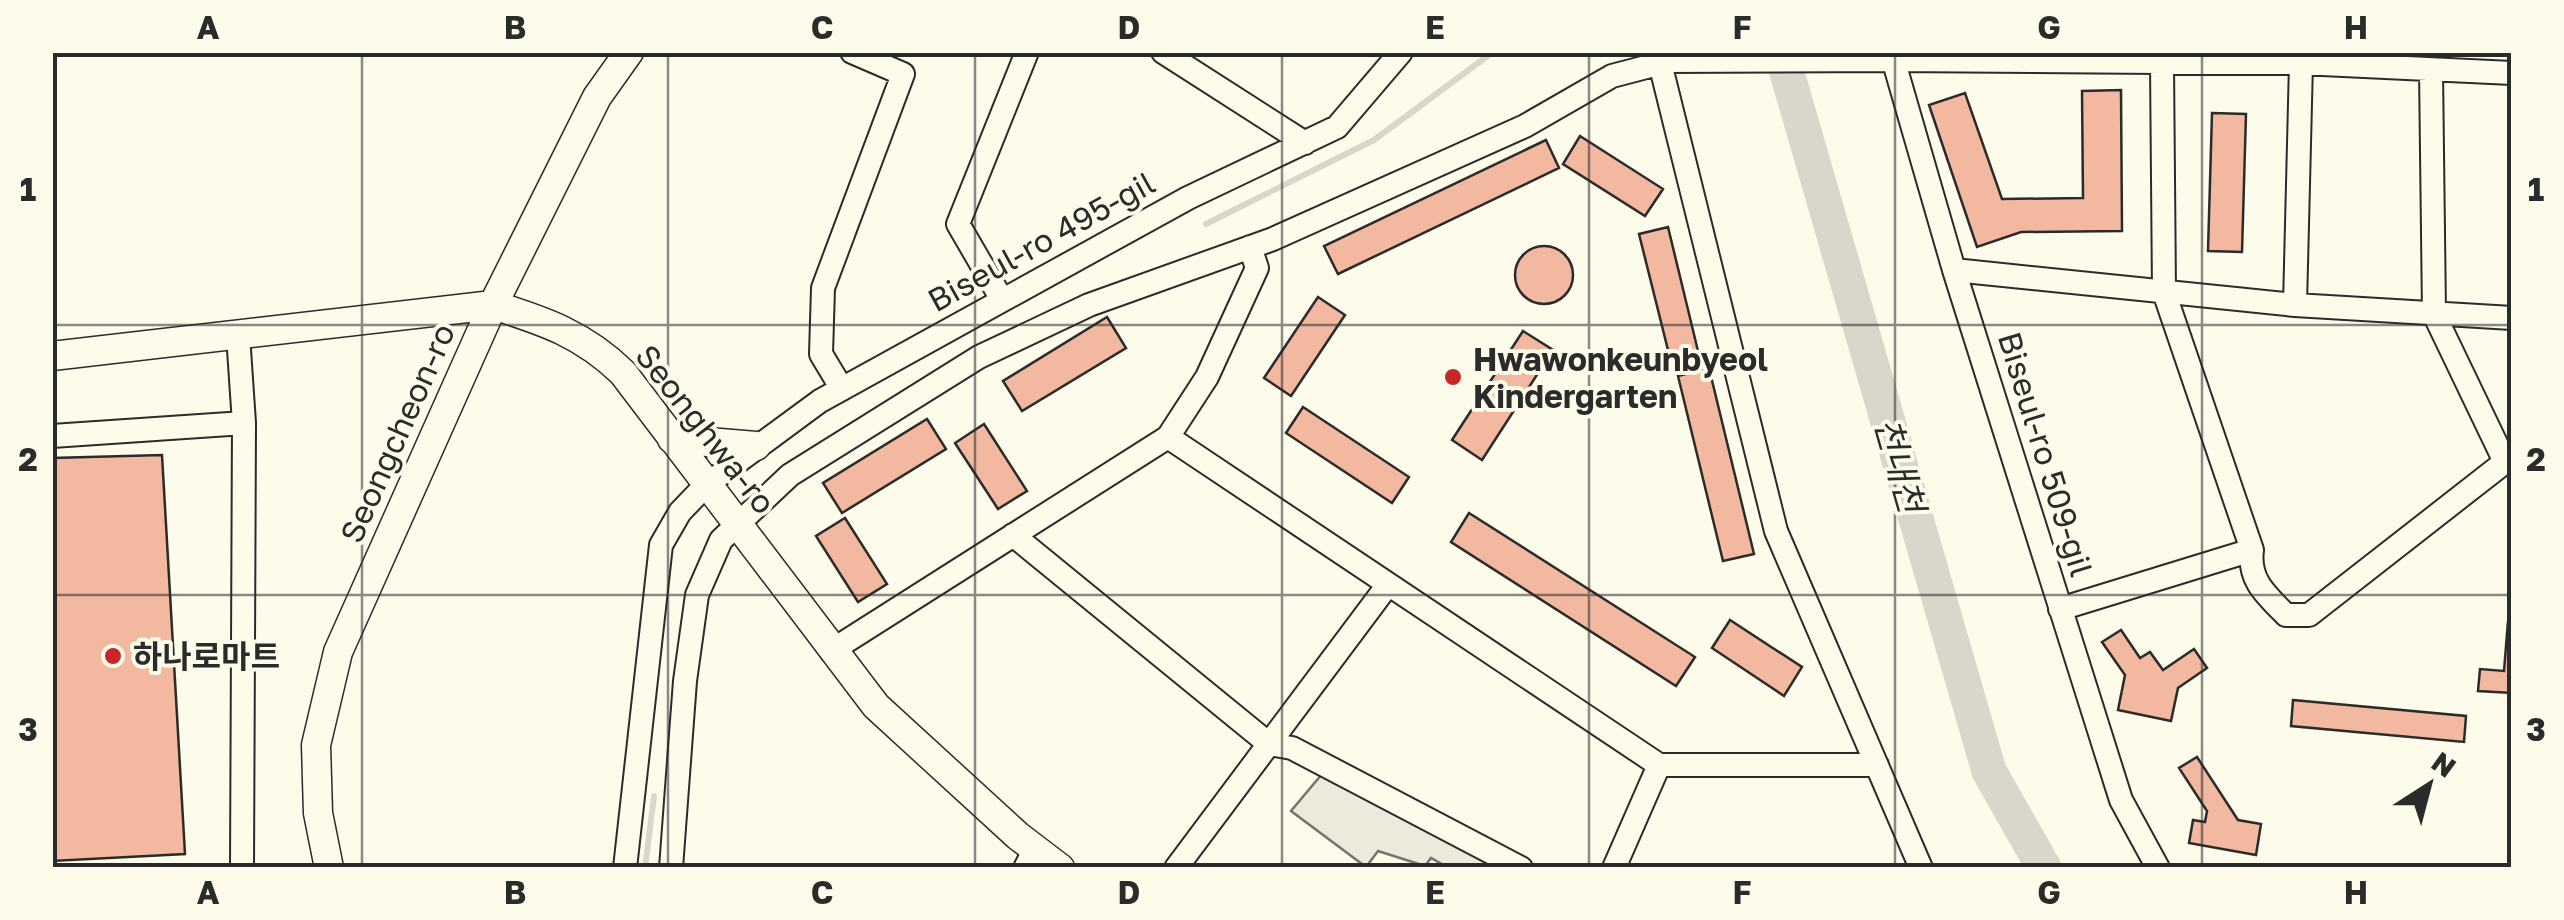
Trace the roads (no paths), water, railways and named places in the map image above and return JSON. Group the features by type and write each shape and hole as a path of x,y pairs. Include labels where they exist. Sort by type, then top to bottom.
{"main road":[{"name":"Seongcheon-ro","path":"329,868 318,813 316,746 338,652 492,305 597,97 629,52"},
{"name":"Seonghwa-ro","path":"52,356 492,305 560,326 584,339 623,373 831,651 906,736 1030,858 1060,868"},
{"path":"672,439 756,446"}],"street":[{"path":"842,388 821,354 823,288 903,74 852,52"},
{"path":"1001,298 958,224 1027,52"},
{"path":"1163,52 1305,142"},
{"name":"Biseul-ro 495-gil","path":"624,868 662,545 680,512 706,485 756,446 842,388 1188,198 1338,127 1401,52"},
{"path":"670,868 694,610 710,561 736,524 790,475 979,358 1089,305 1250,247 1525,126 1612,76 1664,62 1889,58 2167,58 2512,72"},
{"name":"Biseul-ro 509-gil","path":"1889,58 2121,800 2158,868"},
{"path":"2167,58 2164,292 2252,550 2250,569 2262,592 2286,615 2309,614 2508,462 2434,314 2431,70"},
{"path":"1664,62 1776,531 1921,868"},
{"path":"2294,305 2301,63"},
{"path":"831,651 1168,437 1207,376 1258,268 1250,247"},
{"path":"1954,270 2294,305 2512,318"},
{"path":"238,335 244,423 242,868"},
{"path":"52,436 244,423"},
{"path":"1168,437 1659,765 1877,766"},
{"path":"1013,535 1269,744 1292,748 1522,868"},
{"path":"2060,608 2252,550"},
{"path":"1176,868 1387,586"},
{"path":"653,606 694,610"},
{"path":"1614,868 1659,765"}],"waterway":[{"path":"1206,224 1374,140 1493,52"},
{"name":"천내천","path":"1781,52 1989,771 2044,868"},
{"path":"645,868 654,796"}],"place":[{"name":"Hwawonkeunbyeol Kindergarten","path":"1453,377"},
{"name":"하나로마트","path":"113,656"}]}
